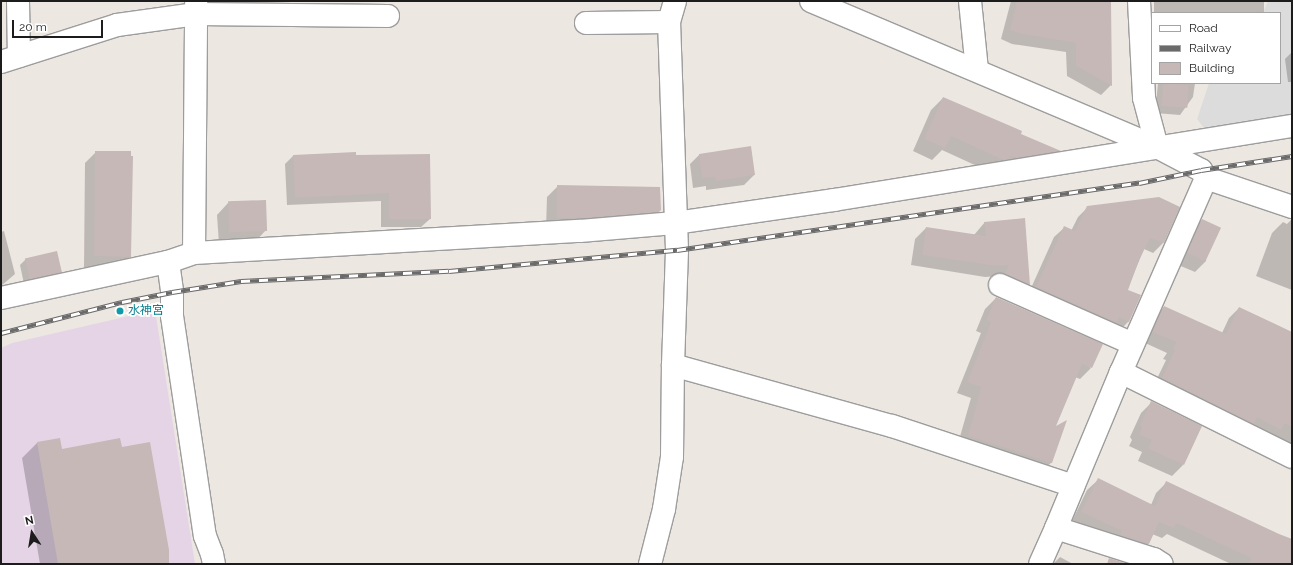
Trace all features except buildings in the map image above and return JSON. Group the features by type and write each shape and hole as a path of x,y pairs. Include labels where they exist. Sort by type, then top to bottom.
{"street":[{"path":"18,1 10,59 117,25 196,8 388,16"},
{"path":"650,564 664,510 672,457 672,365 677,250 669,22 675,1"},
{"path":"811,1 977,70 1157,148 1201,170 1206,178 1292,207"},
{"path":"970,1 977,70"},
{"path":"1139,1 1144,98 1157,148"},
{"path":"194,253 196,8"},
{"path":"586,23 669,22"},
{"path":"1,298 168,262 194,253 580,231 675,223 834,200 1292,126"},
{"path":"1040,564 1133,344 1206,178"},
{"path":"168,262 172,292 172,316 203,528 214,564"},
{"path":"1000,286 1133,344"},
{"path":"672,365 892,426 1073,486"},
{"path":"1121,372 1292,457"},
{"path":"1056,528 1154,559 1162,564"}],"shaded area":[{"path":"1268,1 1292,1 1292,116 1204,128 1197,119 1209,84 1281,84 1281,12 1263,12"},
{"path":"155,310 195,564 1,564 1,348 12,343"}],"railway":[{"path":"1,333 122,302 241,281 449,271 677,250 1139,183 1201,170 1292,156"}],"place":[{"name":"水神宮","path":"120,311"}]}
